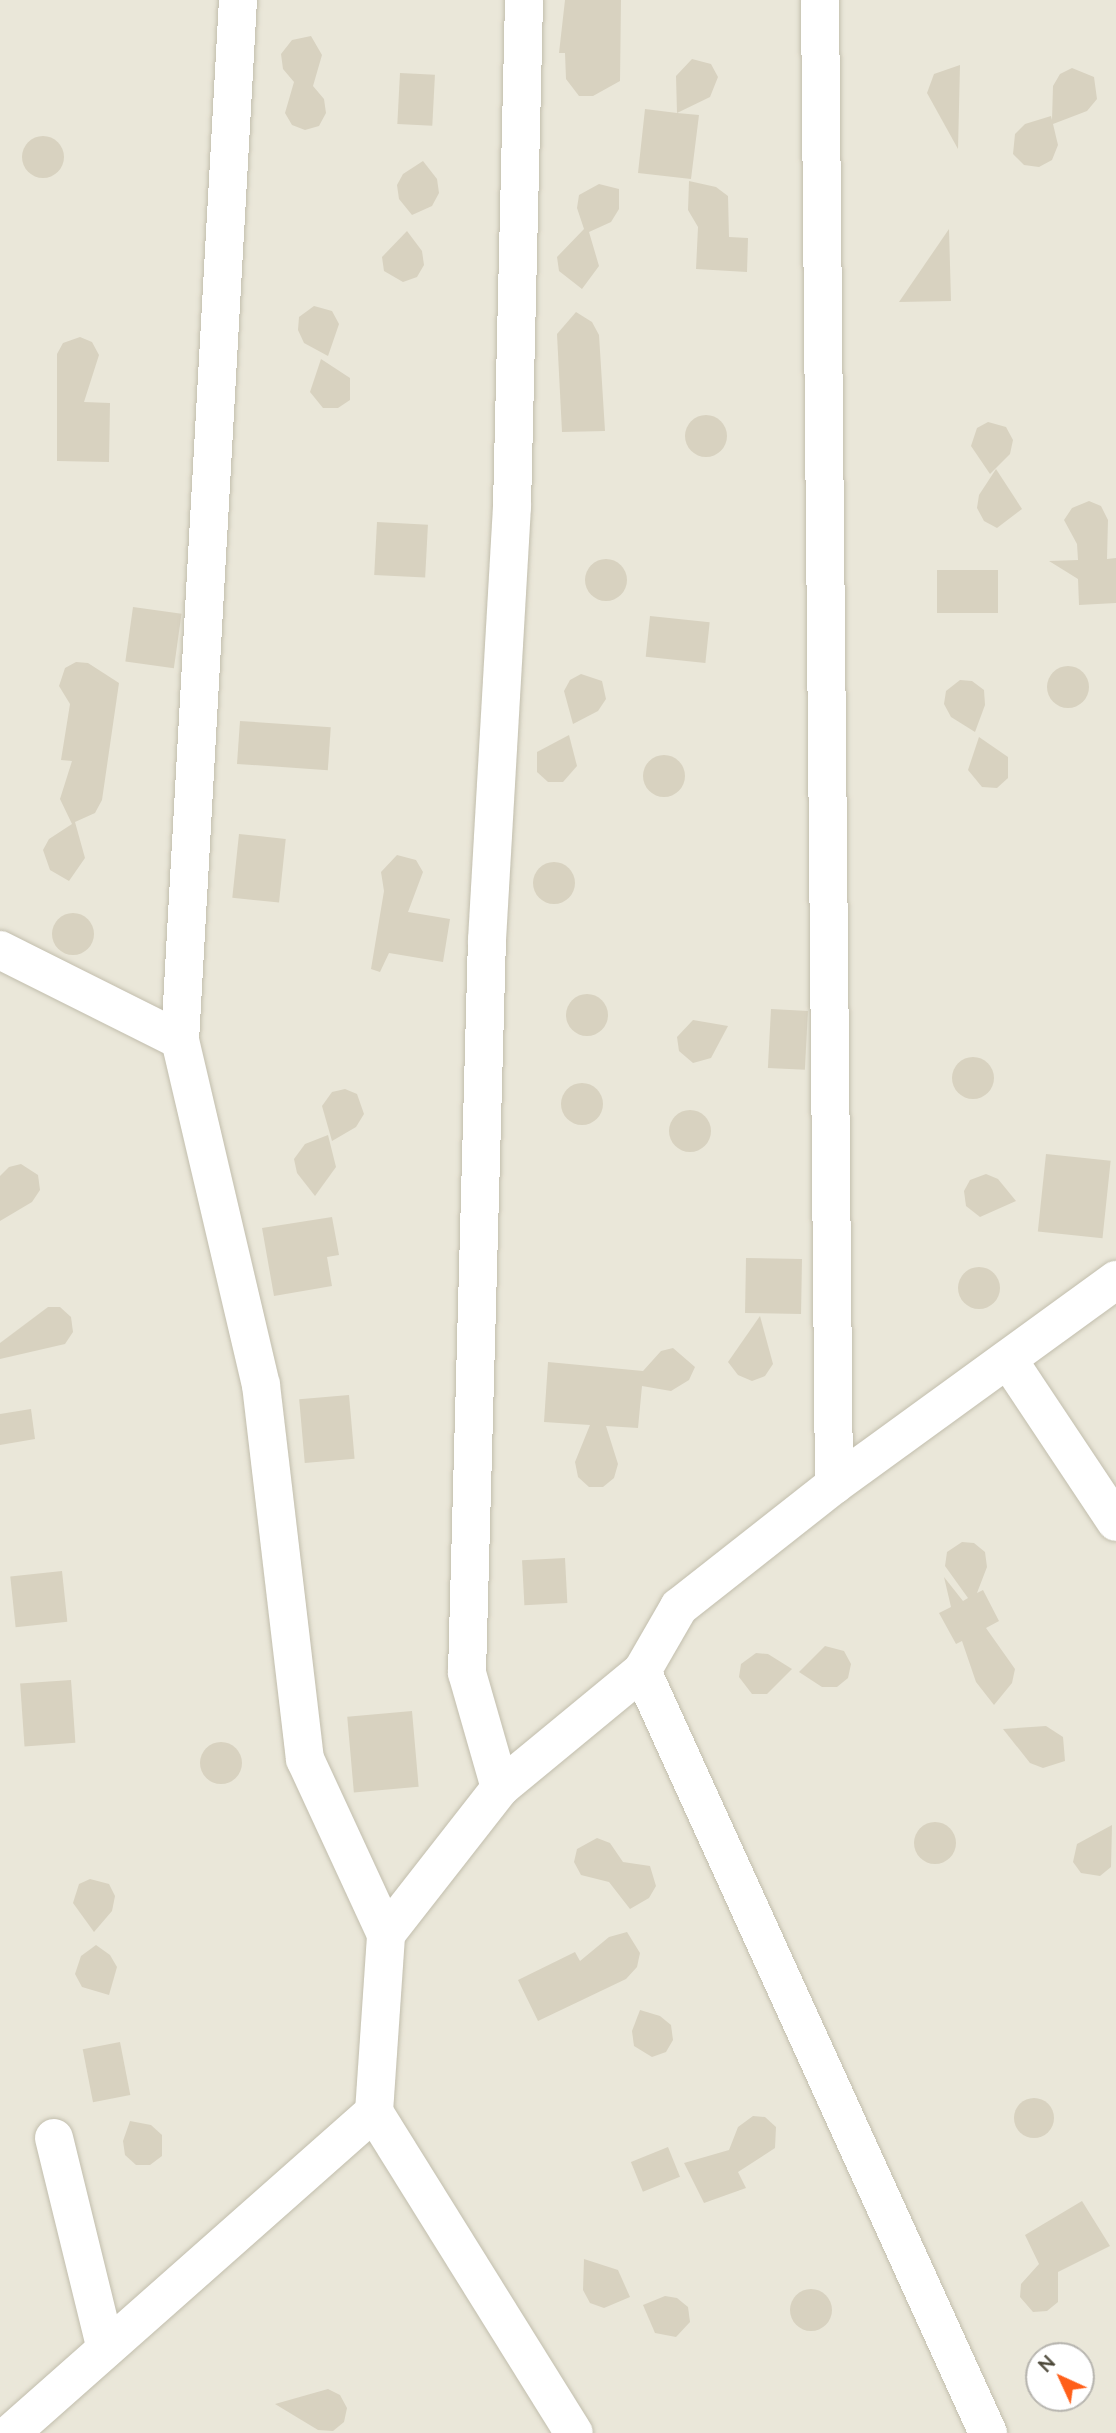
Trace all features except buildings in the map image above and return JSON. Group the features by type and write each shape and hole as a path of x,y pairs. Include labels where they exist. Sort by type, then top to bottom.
{"street":[{"path":"238,0 180,1040 261,1385 305,1759 386,1934 374,2112 573,2433"},
{"path":"500,1787 467,1673 486,940 512,507 524,0"},
{"path":"820,0 834,1485"},
{"path":"0,950 180,1040"},
{"path":"386,1934 500,1787 642,1671 679,1607 834,1485 1009,1361 1116,1280"},
{"path":"1009,1361 1116,1522"},
{"path":"642,1671 988,2433"},
{"path":"11,2433 374,2112"},
{"path":"54,2138 106,2349"}],"shaded area":[{"path":"0,0 1116,0 1116,2433 0,2433"}]}
